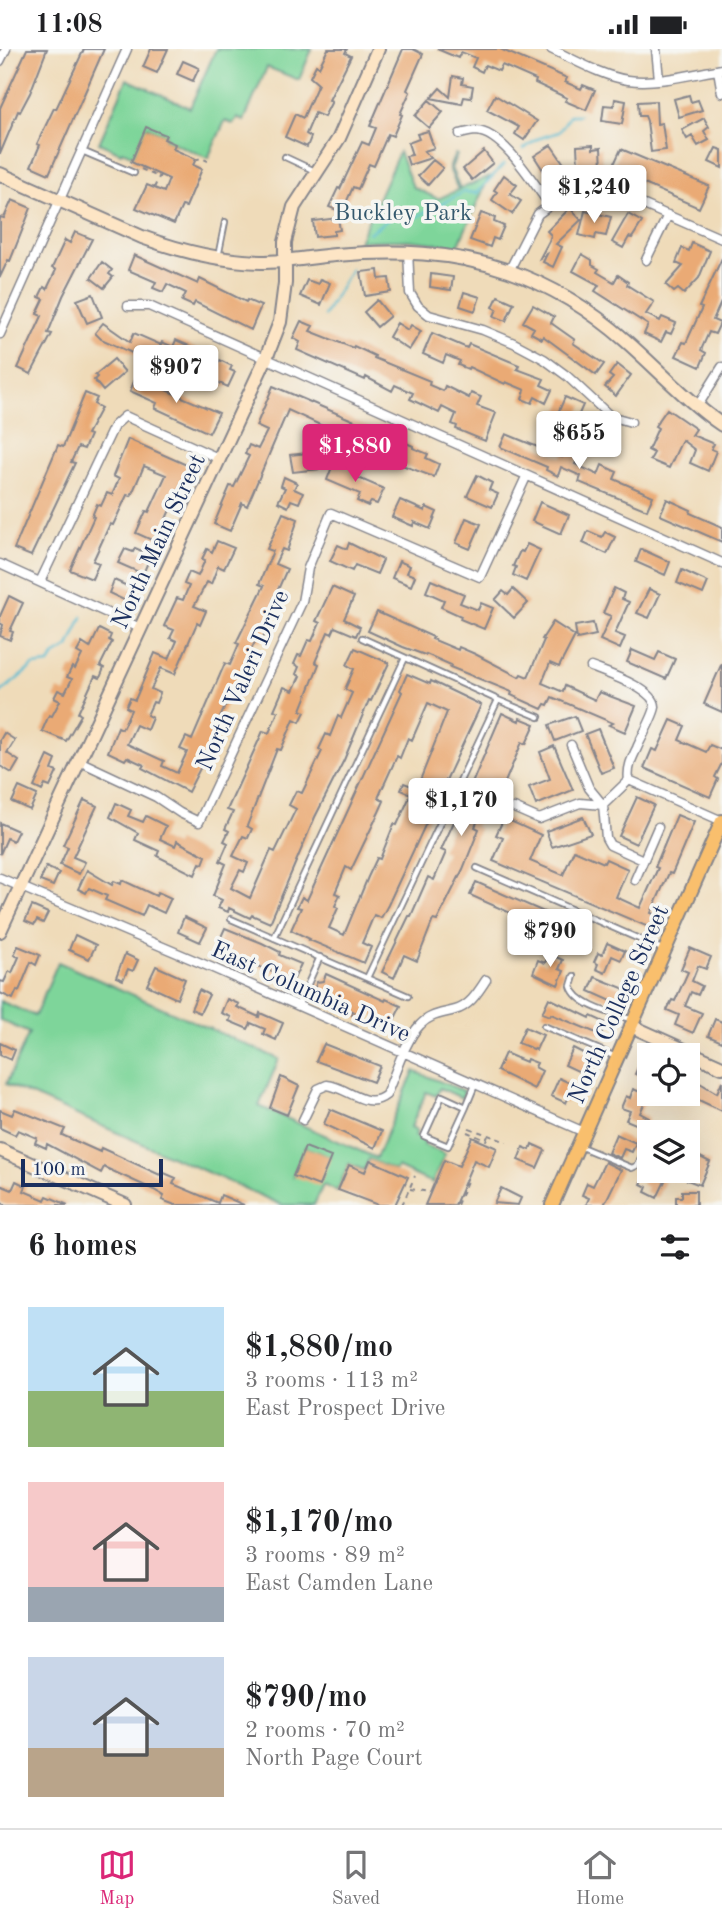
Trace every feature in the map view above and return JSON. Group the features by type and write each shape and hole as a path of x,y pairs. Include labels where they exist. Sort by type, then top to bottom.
{"main road":[{"name":"North College Street","path":"552,1205 722,821"}],"street":[{"path":"0,61 6,49"},
{"path":"0,334 127,49"},
{"name":"North Main Street","path":"0,931 266,358 280,322 287,229 294,207 339,138 378,49"},
{"path":"551,49 626,79 659,79 720,69 722,93"},
{"path":"656,49 659,79"},
{"path":"460,134 478,131 493,137 508,151 549,204"},
{"path":"0,174 163,244 218,257 264,262 408,251 448,256 509,271 544,285 600,319 697,407 722,425"},
{"path":"509,271 528,228 538,214 568,192 598,189 612,191 722,239"},
{"path":"646,260 668,215"},
{"path":"408,251 410,293 418,306 429,316 483,330 514,343 567,376 610,416 632,422"},
{"path":"128,306 149,306 722,563"},
{"path":"697,407 722,367"},
{"path":"40,582 114,426 125,416 220,459"},
{"name":"North Valeri Drive","path":"79,761 156,797 199,822 302,602 308,568 331,513 480,577 526,477"},
{"path":"0,564 141,628"},
{"path":"591,667 643,690 652,697 655,707 631,760 629,780"},
{"path":"571,745 589,788 603,805 606,838 610,845 643,860"},
{"path":"514,808 539,819 580,803 603,805 629,780"},
{"path":"629,780 722,821"},
{"path":"635,880 658,827"},
{"name":"East Columbia Drive","path":"0,878 203,963 584,1132"},
{"path":"303,1120 318,1089 327,1085 370,1102 382,1099 420,1025 429,1017 466,1005 486,980"},
{"path":"632,1023 722,1067"},
{"path":"0,1150 125,1205"}],"lane":[{"path":"81,151 134,173"},
{"path":"285,157 316,171"},
{"path":"218,257 225,222"},
{"path":"362,638 538,717"},
{"path":"274,938 405,658"},
{"path":"367,978 498,700"},
{"path":"477,868 665,950"},
{"path":"232,919 408,996"},
{"path":"297,1006 320,957"},
{"path":"574,976 570,986 573,993 587,1003 632,1023"},
{"path":"544,1025 617,1058"},
{"path":"466,1107 442,1096 424,1136 448,1146 466,1107 475,1085"},
{"path":"578,1146 632,1168 637,1166"}],"path":[{"path":"195,160 201,158 208,161"},
{"path":"137,167 159,176 154,188"},
{"path":"469,1128 507,1142"},
{"path":"467,1132 486,1140 488,1136"},
{"path":"402,1205 415,1175"},
{"path":"457,1205 467,1181"},
{"path":"409,1189 430,1192"}],"green space":[{"path":"216,49 312,49 299,80 267,67 244,121 237,118 233,124 225,121 208,158 164,139 166,135 147,127 134,156 99,143 127,79 190,108"},
{"name":"Buckley Park","path":"399,152 413,187 438,199 458,190 449,168 455,154 457,155 451,168 460,189 489,177 458,246 408,240 359,241"},
{"path":"58,962 279,1059 259,1106 376,1158 414,1071 464,1091 462,1098 440,1088 436,1096 426,1092 411,1127 417,1130 415,1136 425,1141 424,1145 445,1154 432,1183 397,1167 395,1171 369,1159 364,1170 349,1164 337,1191 323,1185 314,1205 282,1205 6,1084 29,1033 0,1020 0,1001 35,1016","holes":["305,1147 330,1157 293,1176"]}],"building":[{"path":"27,49 47,49 30,93 20,112 18,111 0,154 0,108"},
{"path":"84,49 104,49 49,174 31,166 40,145 37,144"},
{"path":"151,49 168,49 157,73 143,67"},
{"path":"328,49 347,49 345,53 351,56 329,100 332,101 324,117 315,113 306,134 311,137 307,147 285,137 295,114 303,118 318,84 310,77 316,65 319,67"},
{"path":"403,49 413,49 423,54 407,90 410,92 393,136 388,134 374,166 369,164 358,189 353,187 342,212 329,207 362,142 369,145 376,128 370,126"},
{"path":"437,49 500,49 567,78 565,82 581,89 583,85 595,90 586,110 535,83 536,80 502,65 499,71 485,65 482,72 472,67 476,58 461,52 458,58"},
{"path":"183,61 199,68 193,81 177,74"},
{"path":"453,76 463,78 462,84 473,86 471,98 464,97 462,104 431,98 440,88 450,97"},
{"path":"495,95 537,121 524,140 515,134 519,127 487,110"},
{"path":"689,95 691,102 698,100 702,110 679,117 674,99"},
{"path":"615,99 626,101 622,124 602,121 604,105 614,106"},
{"path":"429,100 443,112 429,128 415,116"},
{"path":"656,101 657,124 662,123 666,150 651,152 647,121 645,116 639,116 638,102"},
{"path":"704,118 709,127 704,131 709,140 698,146 692,136 687,139 682,130"},
{"path":"146,127 166,135 164,139 175,144 173,149 196,159 193,165 202,169 186,207 182,206 174,224 136,208 147,185 164,192 169,179 131,162"},
{"path":"428,131 434,148 424,151 431,158 409,165 406,156 412,155 408,143 419,139 417,134"},
{"path":"551,145 569,171 556,179 547,166 543,170 534,156"},
{"path":"593,145 593,149 601,148 602,168 578,166 577,146"},
{"path":"716,148 722,150 722,168 709,162"},
{"path":"621,149 709,186 699,208 626,176 627,172 614,164"},
{"path":"484,151 493,163 472,180 463,169"},
{"path":"433,160 443,168 428,185 418,176"},
{"path":"504,175 517,185 510,194 521,201 512,214 492,200 497,192 494,190"},
{"path":"12,200 31,208 10,261 8,260 0,277 0,217 4,218"},
{"path":"570,208 581,220 556,244 562,247 553,267 543,262 547,254 540,258 551,235 547,231"},
{"path":"585,211 611,217 606,236 596,234 595,239 579,235"},
{"path":"481,213 495,218 494,222 504,226 498,240 493,238 490,247 470,240"},
{"path":"628,214 642,222 623,248 612,242"},
{"path":"338,218 340,230 334,231 334,235 315,237 313,221"},
{"path":"75,232 92,239 63,296 48,333 52,334 31,374 18,368 42,316 37,314 44,299 39,297 44,287 47,289 56,270 52,268 65,240 70,243"},
{"path":"692,243 710,251 699,278 684,294 678,289 674,292 666,285 683,266 676,263 682,248 689,251"},
{"path":"582,254 592,260 592,265 599,269 597,272 614,282 618,275 628,282 627,285 654,302 646,314 660,321 662,317 676,323 671,334 666,332 661,342 644,334 648,325 595,291 599,285 573,271"},
{"path":"134,255 198,284 200,279 246,302 247,300 261,306 251,330 195,302 193,306 182,301 186,293 167,284 163,292 153,288 156,282 128,270"},
{"path":"722,258 722,300 713,320 720,323 715,334 709,332 701,350 706,353 700,367 676,356 683,342 686,343"},
{"path":"102,262 112,270 109,274 113,277 104,288 91,278"},
{"path":"378,270 379,279 389,278 391,292 365,296 361,272"},
{"path":"431,274 453,277 451,290 430,287"},
{"path":"320,279 330,283 321,305 300,296 307,280 318,284"},
{"path":"464,292 480,297 475,311 460,306"},
{"path":"93,294 102,317 87,323 77,300"},
{"path":"498,296 514,303 506,321 494,316 497,309 493,307"},
{"path":"377,300 390,316 377,327 364,312"},
{"path":"533,305 554,317 551,323 575,340 573,343 604,364 596,375 543,336 542,339 531,333 534,328 523,322"},
{"path":"301,321 313,326 310,331 353,348 354,346 375,356 374,358 430,381 429,385 443,391 445,386 469,398 471,393 481,397 477,406 496,413 485,441 456,429 457,426 452,424 456,414 442,407 439,413 410,399 413,393 395,385 392,391 366,377 365,380 297,350 300,342 293,338"},
{"path":"103,323 130,342 134,333 161,345 162,342 173,347 176,340 203,352 201,356 232,366 230,370 235,372 228,387 206,377 205,380 193,375 191,380 180,375 183,369 146,355 143,358 101,339 95,333"},
{"path":"397,323 408,330 411,325 421,331 409,350 389,337"},
{"path":"432,333 467,348 469,344 519,365 517,369 544,379 541,385 552,390 546,403 535,397 532,403 522,399 525,390 458,365 460,361 446,355 443,363 423,354"},
{"path":"114,359 125,372 103,391 94,380 97,377 95,375"},
{"path":"617,364 631,375 616,396 605,387 613,378 609,375"},
{"path":"136,377 219,413 209,433 155,408 157,403 130,391"},
{"path":"273,386 428,454 426,458 439,464 434,477 356,448 359,443 288,410 247,506 242,503 230,531 214,524 230,486 234,487 249,456 245,454 249,445 258,449 267,431 256,426"},
{"path":"85,393 97,398 94,404 101,408 87,434 90,435 84,449 78,447 71,462 75,463 31,556 14,549 58,445 63,447"},
{"path":"565,397 583,405 576,421 558,413"},
{"path":"667,409 696,429 692,435 714,444 711,449 716,451 708,471 690,463 695,450 682,440 669,468 650,460 654,453 648,450 658,428 655,426"},
{"path":"506,434 562,457 566,450 579,456 575,464 598,475 602,465 617,472 614,479 653,496 647,510 579,482 581,476 561,467 558,476 546,470 547,467 500,447"},
{"path":"128,439 189,466 156,542 136,533 166,475 144,466 131,496 127,495 113,525 110,524 93,561 99,563 92,579 70,570 94,517 92,516 97,504 101,506 107,493 112,495 119,479 113,476"},
{"path":"317,452 319,469 293,472 290,455"},
{"path":"334,462 357,472 356,477 384,489 377,504 371,502 368,506 357,501 360,494 327,480"},
{"path":"477,475 492,483 489,490 498,494 492,507 467,496"},
{"path":"284,477 297,483 294,489 303,493 299,503 291,500 288,507 278,502 285,488 281,486"},
{"path":"667,499 722,527 722,542 660,515"},
{"path":"400,500 425,511 426,507 437,512 430,529 414,522 413,526 392,517"},
{"path":"540,502 569,515 561,534 532,521"},
{"path":"283,513 298,519 287,551 282,549 275,564 287,569 273,601 275,602 270,614 273,616 261,642 256,640 251,650 242,671 246,673 233,703 228,700 215,729 219,731 188,792 142,768 144,765 108,752 118,727 122,729 131,710 126,707 130,698 135,700 155,653 169,659 177,641 170,638 174,630 164,626 177,598 183,600 189,586 184,584 189,572 198,576 207,549 212,552 217,541 234,548 224,569 218,566 211,584 207,582 194,606 206,611 200,625 197,623 175,674 161,668 151,689 160,693 147,715 152,718 147,730 136,725 127,744 164,761 162,766 177,773 187,752 180,749 186,737 192,740 225,663 230,665 239,644 236,643 264,586 259,584 273,551 267,549"},
{"path":"466,518 481,524 470,549 456,543"},
{"path":"588,531 602,537 605,532 615,537 607,554 583,543"},
{"path":"349,543 383,560 377,574 355,565 352,571 330,561 338,545 347,549"},
{"path":"527,544 540,550 526,581 513,575 516,567 513,566 520,551 523,552"},
{"path":"135,548 151,555 143,574 118,563 125,549 133,552"},
{"path":"641,549 670,562 665,575 636,562"},
{"path":"399,561 410,566 407,573 415,576 411,586 392,578"},
{"path":"682,570 708,582 703,594 677,583"},
{"path":"114,580 136,590 130,603 109,593"},
{"path":"431,580 464,594 460,603 478,610 481,603 493,608 484,629 441,607 444,600 426,592"},
{"path":"332,587 354,597 344,619 360,627 356,636 335,627 332,634 328,632 315,662 319,664 301,710 305,712 300,722 294,719 281,750 277,749 247,826 252,829 248,838 243,836 233,856 248,863 244,872 240,870 231,888 250,898 271,850 275,852 296,809 289,805 296,791 302,793 322,751 319,749 326,734 330,736 352,693 345,689 354,669 347,665 355,648 389,663 315,817 270,923 252,915 250,918 229,908 228,912 218,908 222,900 213,896 226,864 220,861 228,843 224,841 229,831 225,829 233,812 227,810 263,731 269,733 278,712 274,710 284,687 293,691 300,676 296,674 299,667 294,664 308,640 312,641 320,623 316,621"},
{"path":"614,588 624,593 622,599 629,602 615,633 625,637 620,649 600,640 611,616 603,613"},
{"path":"513,589 528,603 514,618 495,600 503,591 508,595"},
{"path":"649,589 660,594 649,618 637,613"},
{"path":"9,596 23,603 10,631 13,632 10,640 0,636 3,625 0,623 0,616"},
{"path":"377,612 433,637 432,639 475,654 519,677 521,674 528,677 544,640 542,639 553,622 575,636 559,667 550,663 542,683 563,692 565,686 595,700 599,692 636,706 625,732 609,725 613,723 552,697 542,709 511,695 512,692 368,631"},
{"path":"593,623 596,635 577,639 575,626"},
{"path":"99,629 111,635 109,640 112,642 100,666 104,668 100,678 95,676 78,713 81,715 66,741 42,731 49,715 52,716 60,701 54,698 58,690 65,693 72,679 67,677 72,667 75,669 82,655 77,652 82,643 90,648"},
{"path":"632,650 655,660 659,652 675,659 666,679 627,662"},
{"path":"722,663 722,712 704,704"},
{"path":"407,674 430,684 431,681 481,705 388,905 381,918 374,915 362,943 371,947 364,963 291,930 301,908 297,907 302,897 307,900 402,692 400,690","holes":["428,703 447,712 417,788 404,783 401,790 411,794 397,825 394,824 380,859 377,858 344,935 329,928 338,908 335,906 340,895 335,893 346,867 351,870 384,801 378,798 397,756 400,758 408,738 412,740"]},
{"path":"502,713 519,721 520,718 535,724 526,744 522,742 503,787 496,783 485,803 475,827 479,829 463,869 437,921 433,920 417,961 404,955 394,978 382,972 428,877 434,880 446,852 441,850 459,811 457,810 462,799 465,800"},
{"path":"575,716 581,731 555,741 549,725"},
{"path":"671,720 685,726 679,740 706,752 710,745 722,750 722,763 715,777 718,779 710,797 644,768 652,749 657,751"},
{"path":"598,729 614,768 601,773 585,734"},
{"path":"4,733 15,740 7,753 19,761 12,773 0,766 0,740"},
{"path":"554,746 573,790 536,805 529,787 550,779 540,752"},
{"path":"48,756 56,760 52,770 57,772 50,787 45,785 42,791 34,787"},
{"path":"19,787 37,795 30,810 12,802"},
{"path":"637,797 654,805 636,844 619,836"},
{"path":"84,800 97,806 73,857 85,862 79,874 60,865 68,847 63,845"},
{"path":"116,803 131,810 128,816 143,822 146,816 166,826 160,839 175,846 177,841 206,856 195,875 157,856 159,851 135,840 138,833 110,817"},
{"path":"677,815 694,822 672,874 669,873 651,913 658,916 653,929 493,861 503,838 496,835 504,818 541,835 530,861 563,875 574,850 604,863 606,859 628,869 616,897 640,908"},
{"path":"583,817 591,834 552,847 546,831"},
{"path":"0,823 18,831 13,841 7,838 0,854"},
{"path":"46,867 59,873 53,886 40,881"},
{"path":"87,870 112,885 114,881 121,884 122,880 156,896 158,892 171,898 164,913 147,905 142,916 105,900 107,896 89,888 86,893 78,889"},
{"path":"476,882 562,920 563,917 577,923 569,939 470,895"},
{"path":"32,906 48,913 43,923 37,920 34,925 25,921"},
{"path":"184,917 207,928 200,942 178,932"},
{"path":"225,928 262,943 280,952 279,955 301,964 293,981 216,948"},
{"path":"75,935 96,945 89,959 69,950"},
{"path":"607,943 625,951 621,960 612,956 605,973 596,969 598,964 594,962 598,953 602,955"},
{"path":"18,946 40,955 36,965 31,962 13,999 0,993 0,981 4,982 9,971 12,973 19,957 14,955"},
{"path":"690,948 711,957 706,969 698,966 692,981 702,986 698,995 691,992 685,1006 702,1013 693,1033 675,1025 679,1015 667,1010 672,1000 675,1001 688,972 681,969"},
{"path":"125,954 138,960 133,971 128,969 123,980 116,977"},
{"path":"549,954 563,960 559,969 564,971 558,985 533,973 538,960 545,963"},
{"path":"156,966 185,979 177,999 147,985"},
{"path":"326,974 401,1006 393,1022 371,1013 367,1022 352,1015 354,1012 312,995 317,982 323,981"},
{"path":"595,977 625,989 618,1004 589,991"},
{"path":"199,990 209,995 200,1013 191,1009"},
{"path":"549,998 606,1023 601,1035 551,1014 542,1013"},
{"path":"227,999 259,1017 260,1013 283,1023 276,1040 263,1034 265,1029 251,1023 248,1029 229,1021 231,1017 221,1013"},
{"path":"715,1019 722,1022 722,1042 708,1036"},
{"path":"525,1027 543,1035 536,1050 518,1043"},
{"path":"0,1043 15,1050 11,1060 0,1055"},
{"path":"324,1044 380,1066 373,1082 316,1061"},
{"path":"573,1048 591,1057 584,1074 565,1065"},
{"path":"505,1053 526,1062 527,1059 537,1063 535,1067 542,1071 534,1089 497,1071"},
{"path":"281,1077 299,1086 287,1115 270,1108"},
{"path":"559,1078 574,1085 566,1103 551,1096"},
{"path":"722,1081 722,1111 700,1101 700,1083 717,1093"},
{"path":"633,1089 637,1091 637,1106 643,1106 640,1113 648,1120 637,1120 637,1125 626,1120 630,1111 621,1108 626,1096 630,1098"},
{"path":"15,1109 65,1129 62,1135 100,1152 101,1148 160,1175 162,1172 176,1178 173,1184 218,1203 221,1195 244,1205 175,1205 162,1200 164,1196 154,1190 104,1167 101,1173 47,1144 46,1148 35,1143 37,1138 18,1130 15,1135 0,1128 0,1110 12,1115"},
{"path":"330,1109 382,1131 375,1148 324,1124"},
{"path":"616,1134 636,1143 632,1152 624,1149 620,1158 608,1153"},
{"path":"472,1137 497,1148 489,1167 474,1160 455,1205 425,1205 444,1160 459,1166"},
{"path":"532,1144 545,1150 537,1168 518,1160 523,1147 530,1150"},
{"path":"305,1147 331,1157 319,1186 293,1176"},
{"path":"700,1157 710,1162 700,1185 695,1183 700,1183"},
{"path":"370,1160 408,1177 395,1205 378,1205 338,1190 349,1165 365,1172"},
{"path":"605,1162 621,1170 604,1205 586,1205 589,1198 582,1195 587,1183 593,1186"},
{"path":"16,1181 26,1186 24,1191 45,1200 47,1196 68,1205 6,1205 0,1202 0,1185 12,1190"},
{"path":"664,1183 657,1198 645,1192 647,1187 641,1184"},
{"path":"501,1188 521,1198 518,1205 494,1203"},
{"path":"682,1191 696,1191 696,1205 676,1205 676,1197 682,1197"}],"waterway":[{"path":"524,149 537,139 559,132 570,115 579,115"},
{"path":"369,233 394,215 416,217 464,192 477,193 504,164"},
{"path":"324,316 351,269"},
{"path":"0,693 33,666 49,664 54,656 69,647 82,617"}]}
